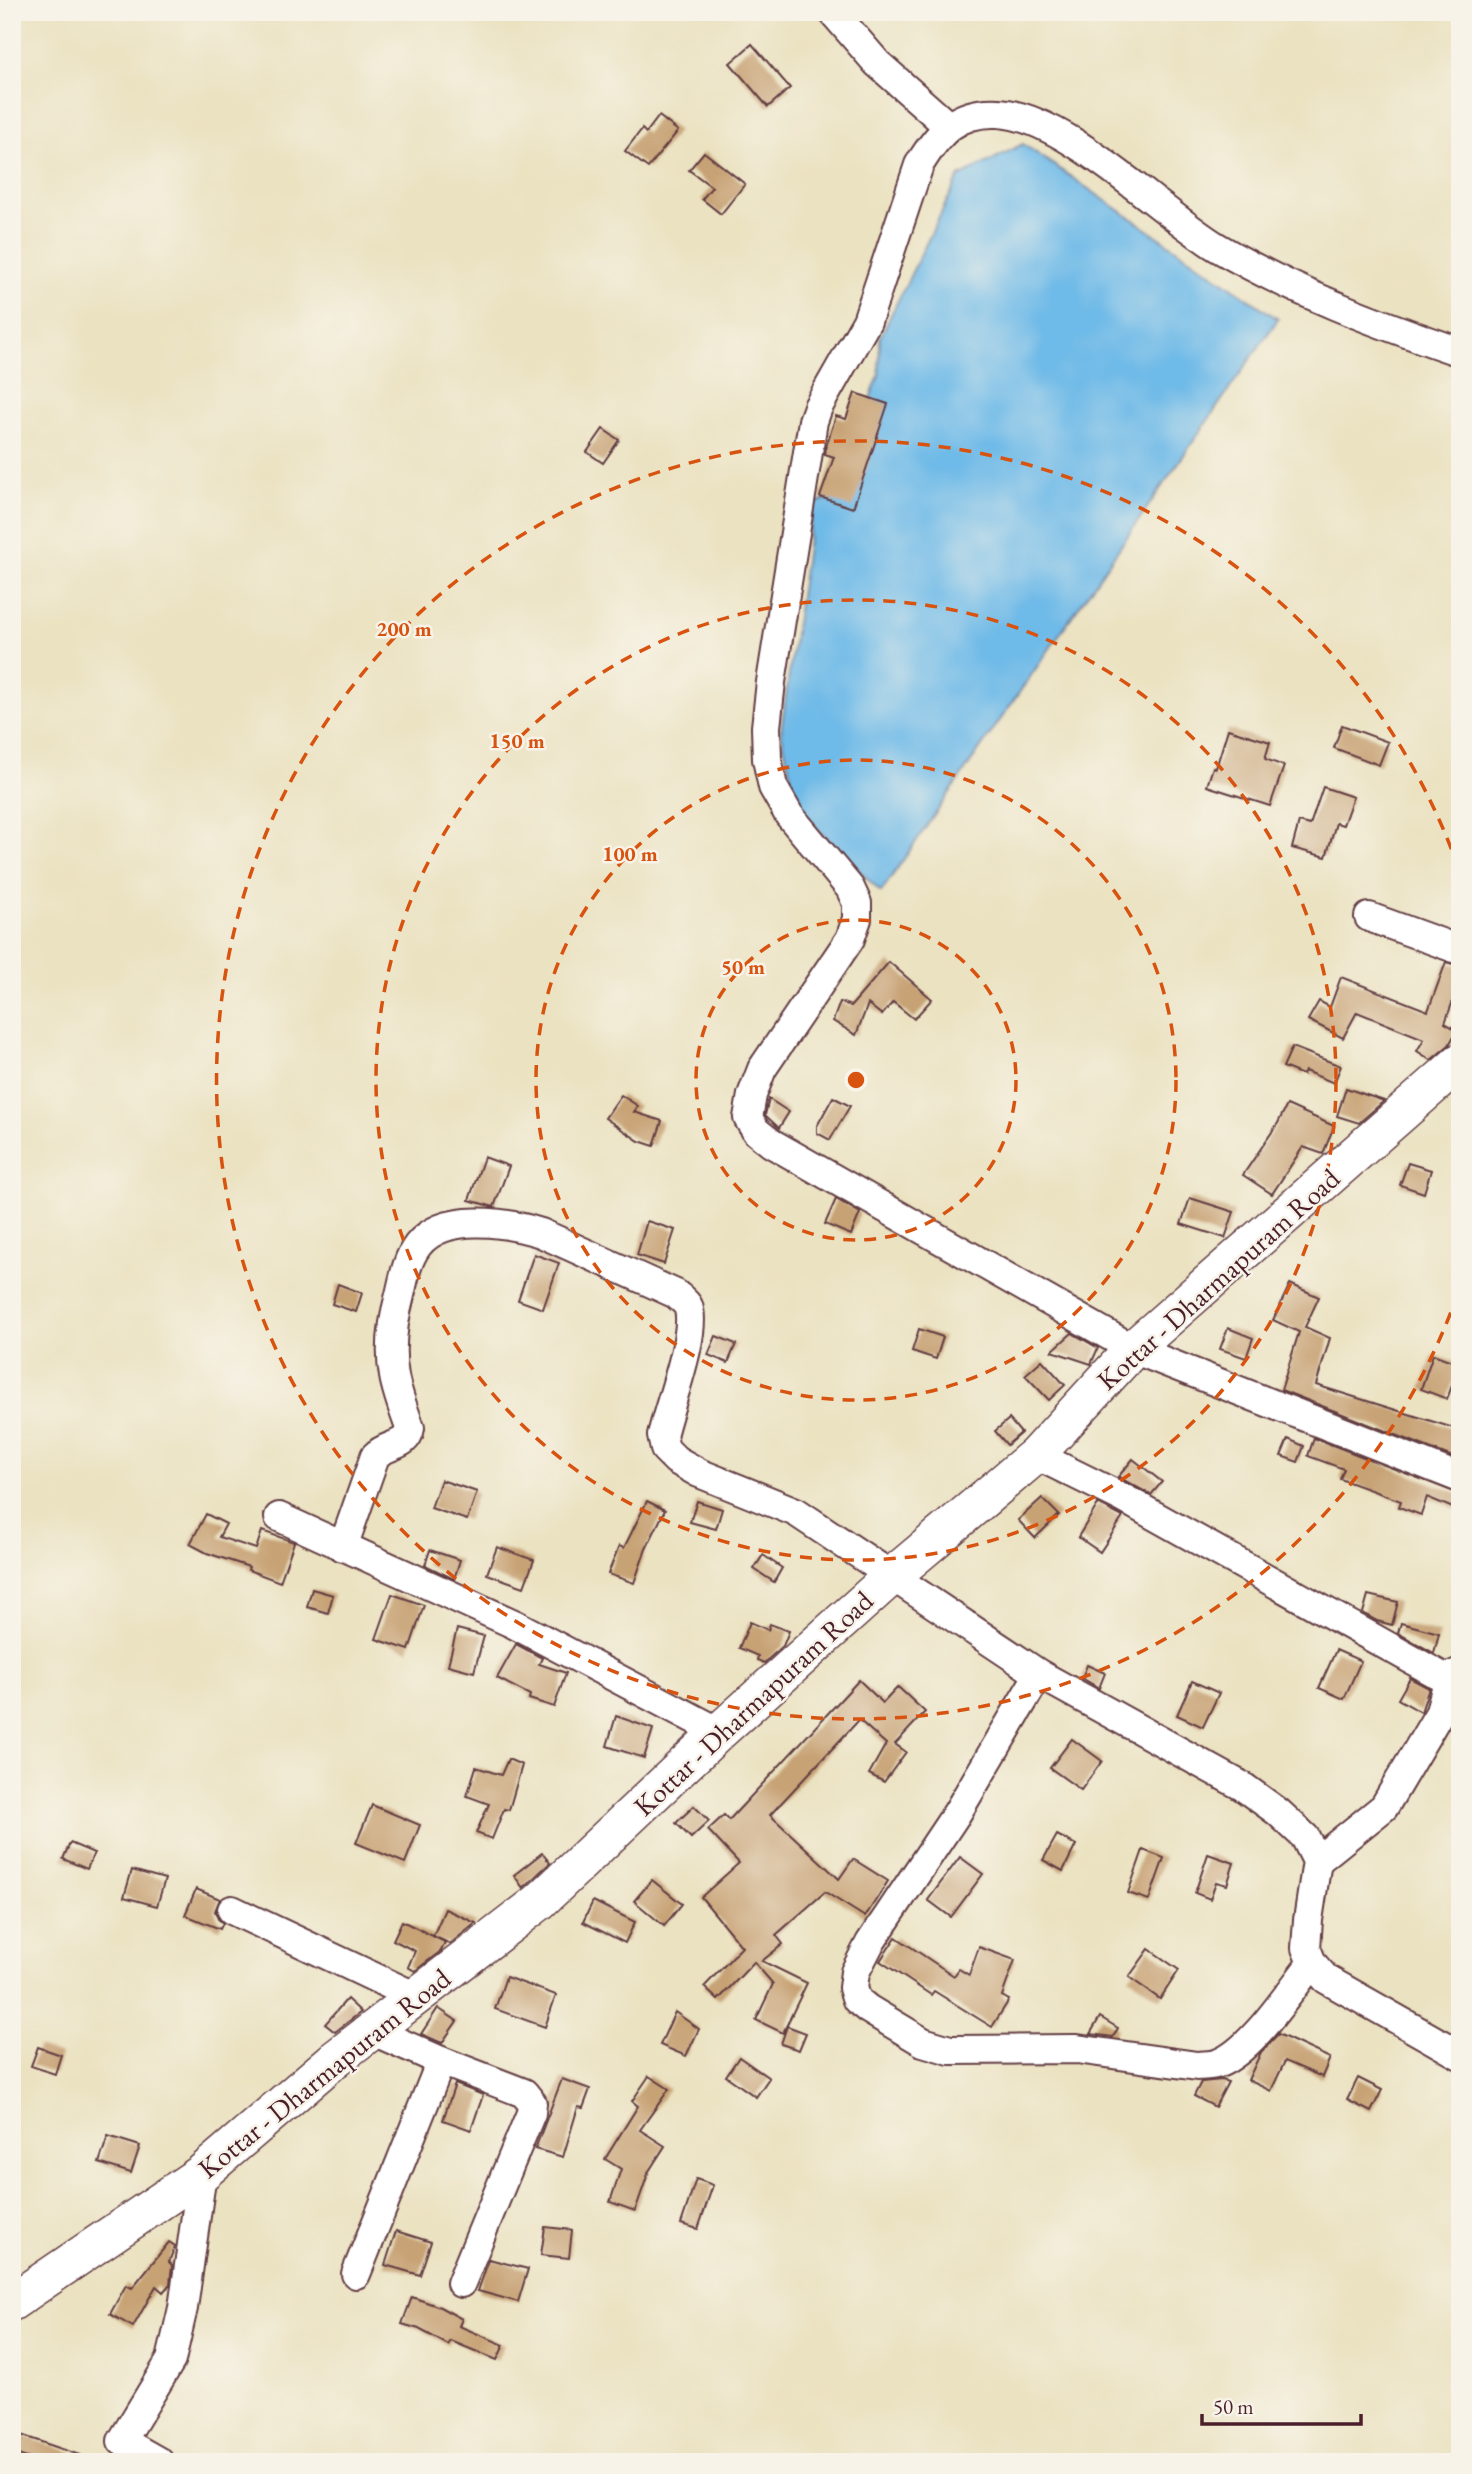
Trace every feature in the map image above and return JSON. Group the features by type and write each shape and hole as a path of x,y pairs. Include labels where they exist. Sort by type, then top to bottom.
{"main road":[{"name":"Kottar - Dharmapuram Road","path":"12,2302 202,2173 335,2059 539,1902 719,1732 892,1576 1036,1455 1133,1349 1460,1062"}],"street":[{"path":"833,12 877,63 948,127"},
{"path":"1460,352 1316,298 1216,246 1066,137 1028,120 999,113 970,115 948,127 932,144 919,165 906,200 867,321 818,407 810,434 806,477 771,681 766,727 767,759 773,788 789,816 850,888 857,903 858,919 850,939 762,1069 751,1095 748,1118 756,1131 771,1143 1133,1349 1460,1478"},
{"path":"1369,917 1460,950"},
{"path":"344,1547 375,1456 380,1451 404,1441 409,1433 410,1428 394,1377 391,1356 397,1308 409,1260 427,1236 439,1229 470,1222 522,1227 677,1294 687,1304 690,1319 688,1339 662,1436 665,1449 676,1460 699,1473 796,1512 1039,1674 1242,1786 1279,1812 1305,1837 1317,1861 1307,1920 1306,1948 1312,1963 1326,1979 1460,2055"},
{"path":"1036,1455 1123,1498 1441,1676 1454,1674 1440,1713 1384,1807 1317,1861"},
{"path":"279,1517 514,1624 719,1732"},
{"path":"1039,1674 957,1812 870,1943 855,1972 853,1988 857,2000 923,2042 950,2050 1077,2049 1197,2066 1217,2064 1237,2053 1312,1963"},
{"path":"232,1910 416,1997"},
{"path":"373,2031 524,2093 532,2103 531,2113 461,2283"},
{"path":"356,2274 441,2061"},
{"path":"159,2462 117,2451 171,2360 179,2329 202,2173"}],"water":[{"path":"1023,144 1278,319 881,892 798,810 781,731 813,504 834,497 879,375 880,337 959,177"}],"building":[{"path":"752,44 790,88 768,107 730,63"},
{"path":"659,116 678,131 648,168 625,151 642,129 646,133"},
{"path":"704,152 745,184 721,214 702,199 712,187 689,170"},
{"path":"855,393 888,404 853,508 820,497 834,457 825,454 825,449 836,416 846,419"},
{"path":"603,429 619,440 603,463 587,452"},
{"path":"1342,725 1388,742 1379,765 1334,748"},
{"path":"1228,729 1270,742 1265,759 1284,766 1270,806 1207,786 1213,767 1216,768"},
{"path":"1323,787 1353,797 1343,825 1336,823 1326,857 1292,848 1299,822 1310,825"},
{"path":"889,962 932,999 914,1019 893,1002 882,1015 868,1004 856,1035 833,1021 840,1002 851,1006"},
{"path":"1446,962 1460,966 1460,981 1445,1023 1457,1030 1449,1045 1431,1060 1417,1051 1424,1039 1357,1012 1343,1038 1308,1020 1319,1001 1330,1007 1341,977 1428,1011"},
{"path":"1292,1047 1341,1066 1334,1083 1305,1071 1303,1075 1283,1067"},
{"path":"1346,1088 1384,1101 1359,1123 1337,1116"},
{"path":"621,1095 638,1106 634,1112 662,1121 654,1146 639,1141 605,1118"},
{"path":"833,1097 850,1106 830,1140 817,1133 817,1126"},
{"path":"769,1099 789,1112 779,1128 765,1115"},
{"path":"1287,1105 1334,1126 1323,1154 1303,1147 1272,1194 1243,1175"},
{"path":"484,1157 509,1166 494,1207 469,1200"},
{"path":"1408,1163 1431,1170 1424,1193 1400,1185"},
{"path":"1190,1198 1234,1212 1225,1238 1181,1224"},
{"path":"836,1199 860,1213 851,1235 825,1224"},
{"path":"647,1221 675,1230 664,1264 637,1255"},
{"path":"534,1254 559,1263 543,1309 518,1300"},
{"path":"338,1284 362,1293 356,1312 332,1304"},
{"path":"1290,1284 1319,1297 1305,1327 1330,1338 1316,1385 1460,1430 1460,1460 1281,1390 1299,1332 1273,1320"},
{"path":"1228,1328 1253,1338 1246,1358 1220,1349"},
{"path":"919,1329 943,1337 936,1359 912,1351"},
{"path":"1072,1333 1098,1348 1091,1364 1052,1351"},
{"path":"716,1336 736,1344 728,1363 708,1355"},
{"path":"1433,1354 1460,1364 1447,1399 1421,1389"},
{"path":"1042,1360 1065,1385 1049,1400 1025,1375"},
{"path":"1009,1419 1021,1433 1007,1445 995,1431"},
{"path":"1314,1438 1460,1494 1460,1511 1427,1497 1421,1515 1399,1507 1401,1501 1340,1479 1344,1469 1308,1456"},
{"path":"1288,1439 1304,1446 1298,1462 1281,1456"},
{"path":"1133,1459 1162,1482 1151,1495 1118,1477"},
{"path":"441,1480 477,1492 467,1520 431,1508"},
{"path":"1042,1498 1059,1515 1035,1538 1018,1520"},
{"path":"647,1501 665,1510 646,1549 634,1583 608,1574 619,1546 624,1548"},
{"path":"697,1501 722,1509 716,1529 690,1522"},
{"path":"1098,1504 1123,1517 1100,1552 1078,1537"},
{"path":"206,1514 226,1524 219,1537 256,1549 262,1531 294,1542 280,1582 190,1544"},
{"path":"497,1547 534,1560 524,1587 487,1574"},
{"path":"430,1550 460,1560 454,1579 425,1565"},
{"path":"763,1555 782,1568 774,1582 754,1569"},
{"path":"312,1589 333,1595 328,1613 307,1607"},
{"path":"392,1594 424,1605 409,1650 376,1639"},
{"path":"1368,1595 1398,1602 1392,1625 1363,1613"},
{"path":"750,1622 768,1630 770,1624 789,1631 783,1646 764,1663 757,1660 758,1656 739,1648"},
{"path":"1401,1623 1439,1633 1434,1653 1398,1633"},
{"path":"457,1629 484,1636 474,1672 448,1665"},
{"path":"516,1644 542,1658 539,1664 566,1673 554,1707 529,1699 530,1695 497,1678"},
{"path":"1336,1650 1361,1661 1344,1699 1319,1688"},
{"path":"1087,1665 1105,1673 1099,1688 1082,1678"},
{"path":"1410,1678 1429,1688 1421,1712 1398,1699"},
{"path":"859,1680 883,1703 898,1687 925,1712 895,1744 906,1752 884,1782 869,1774 886,1744 859,1720 770,1815 839,1879 853,1859 888,1881 865,1917 825,1892 776,1935 783,1944 762,1961 807,1983 783,2033 756,2020 773,1984 754,1962 718,2000 704,1987 742,1947 701,1897 739,1863 708,1830 724,1815 729,1820"},
{"path":"1192,1681 1219,1693 1203,1727 1177,1715"},
{"path":"616,1716 653,1729 644,1758 607,1746"},
{"path":"1072,1739 1102,1761 1081,1790 1050,1768"},
{"path":"508,1759 522,1765 509,1810 504,1809 492,1839 476,1833 489,1804 467,1796 476,1767 501,1775"},
{"path":"372,1805 420,1825 405,1863 356,1843"},
{"path":"694,1806 709,1821 691,1838 676,1823"},
{"path":"1057,1835 1076,1845 1063,1871 1043,1860"},
{"path":"70,1843 94,1853 87,1869 63,1859"},
{"path":"1143,1850 1164,1858 1149,1900 1128,1893"},
{"path":"542,1853 550,1863 523,1888 514,1875"},
{"path":"1208,1854 1234,1863 1227,1885 1216,1882 1210,1899 1195,1893"},
{"path":"960,1857 983,1874 951,1917 928,1900"},
{"path":"132,1870 165,1879 157,1906 124,1897"},
{"path":"652,1880 682,1904 664,1926 634,1901"},
{"path":"196,1889 220,1899 215,1911 223,1923 220,1929 185,1915"},
{"path":"593,1901 635,1922 625,1943 583,1922"},
{"path":"445,1909 476,1923 450,1944 433,1936"},
{"path":"402,1921 445,1942 441,1951 415,1971 408,1967 415,1951 393,1940"},
{"path":"896,1937 954,1976 959,1969 969,1975 979,1947 1015,1960 1002,1996 1009,2000 992,2027 934,1991 931,1995 880,1961"},
{"path":"1149,1949 1179,1970 1160,1999 1129,1977"},
{"path":"506,1977 556,1995 545,2027 495,2009"},
{"path":"347,1999 361,2012 335,2032 325,2024"},
{"path":"438,2008 457,2021 442,2043 421,2034"},
{"path":"675,2012 699,2029 686,2056 660,2045"},
{"path":"1100,2017 1118,2028 1113,2037 1090,2034"},
{"path":"787,2026 806,2033 799,2050 781,2044"},
{"path":"1278,2034 1330,2058 1322,2077 1285,2061 1271,2091 1248,2080 1261,2052"},
{"path":"38,2047 61,2055 55,2074 31,2066"},
{"path":"739,2057 769,2078 756,2097 726,2076"},
{"path":"649,2076 669,2089 640,2130 665,2146 649,2171 635,2211 610,2202 621,2169 605,2159 638,2106 632,2101"},
{"path":"1358,2078 1382,2090 1371,2112 1347,2100"},
{"path":"562,2079 590,2089 583,2108 578,2107 563,2157 535,2149"},
{"path":"1201,2082 1228,2082 1215,2107 1194,2096"},
{"path":"455,2084 483,2095 471,2130 443,2120"},
{"path":"108,2136 140,2146 131,2173 99,2163"},
{"path":"696,2179 713,2185 698,2229 681,2224"},
{"path":"545,2227 572,2230 569,2258 541,2255"},
{"path":"396,2231 431,2242 420,2275 385,2265"},
{"path":"169,2242 175,2246 169,2262 172,2265 170,2284 163,2292 156,2286 133,2327 110,2314 126,2285 132,2288"},
{"path":"489,2259 528,2269 518,2302 478,2291"},
{"path":"412,2297 440,2307 462,2319 459,2326 504,2345 497,2360 451,2341 448,2345 419,2329 402,2324"},
{"path":"12,2432 91,2459 90,2462 39,2462 12,2453"}]}
